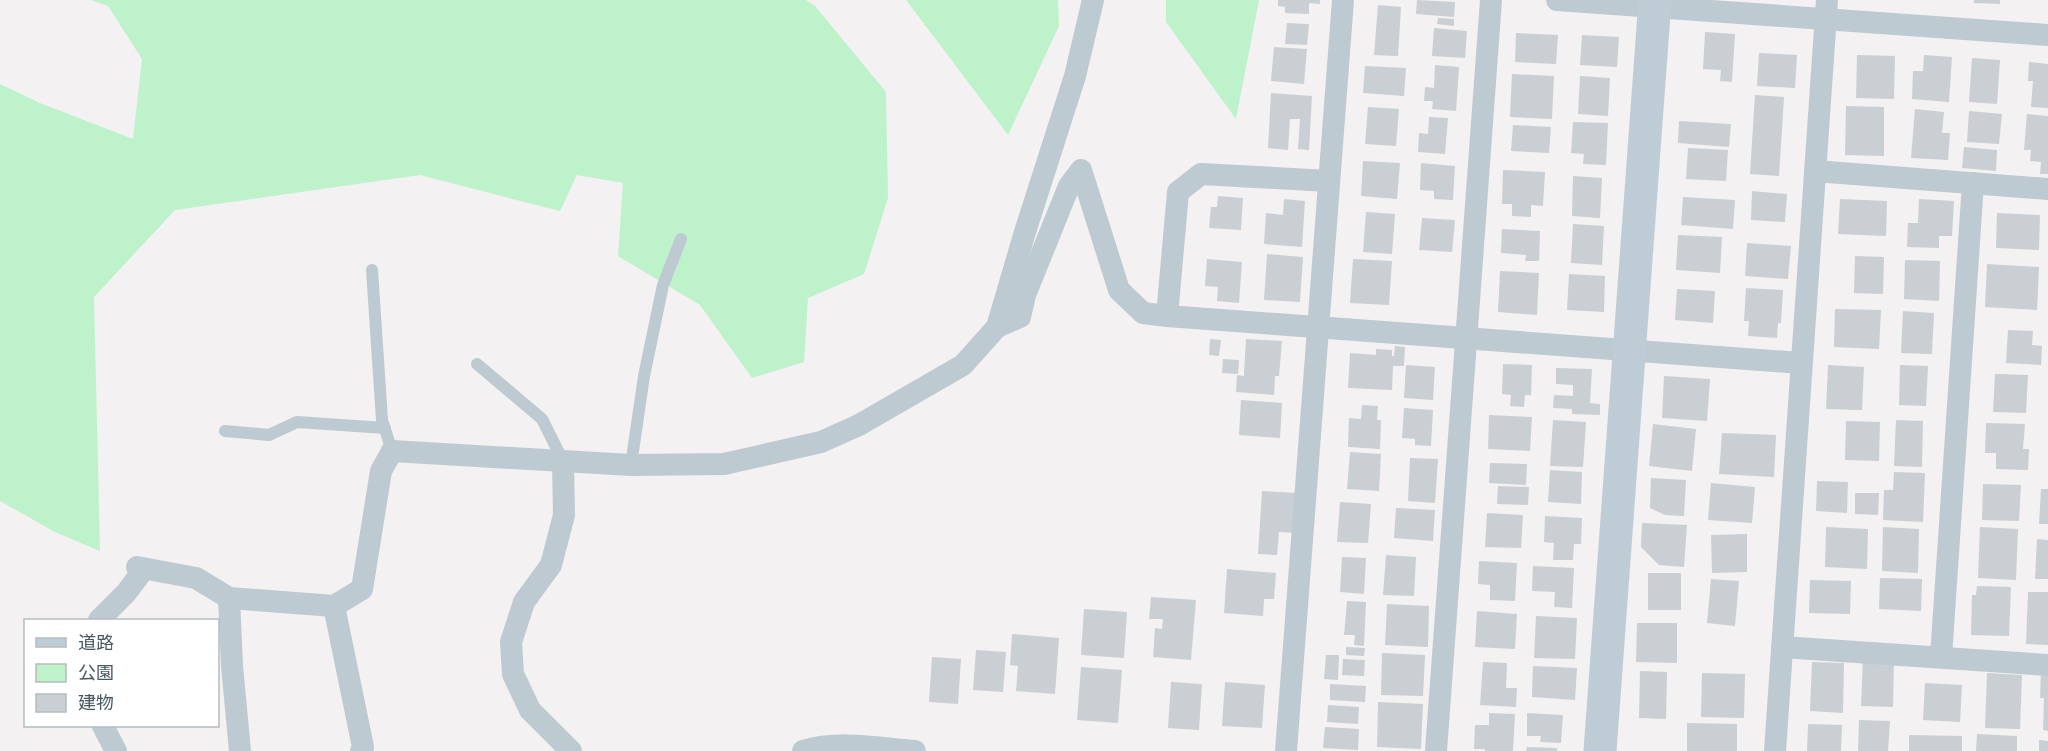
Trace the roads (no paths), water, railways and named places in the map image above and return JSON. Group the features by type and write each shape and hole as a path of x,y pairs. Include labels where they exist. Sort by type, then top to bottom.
{"street":[{"path":"997,327 1075,76 1093,0"},
{"path":"1286,751 1343,0"},
{"path":"1436,751 1491,0"},
{"path":"1557,0 1826,10 2048,35"},
{"path":"1600,751 1655,3"},
{"path":"1775,751 1826,10"},
{"path":"101,619 126,593 140,568 196,578 230,598 334,606 362,589 381,471 392,451 631,465 724,464 821,442 859,425 963,365 997,327 1020,317 1024,295 1064,197 1081,170 1119,290 1143,313 1801,363"},
{"path":"1815,171 2048,189"},
{"path":"1167,316 1178,192 1201,174 1329,182"},
{"path":"1941,657 1973,183"},
{"path":"563,461 564,514 550,565 524,602 511,642 513,674 530,711 571,751"},
{"path":"230,598 232,666 240,751"},
{"path":"334,606 363,747 361,751"},
{"path":"1782,647 2048,665"},
{"path":"104,727 116,751"},
{"path":"803,751 814,747 915,751"}],"lane":[{"path":"631,465 644,376 663,285 681,239"},
{"path":"372,270 382,420 392,451"},
{"path":"477,364 542,419 563,461"},
{"path":"225,431 269,435 297,422 385,429"}]}
